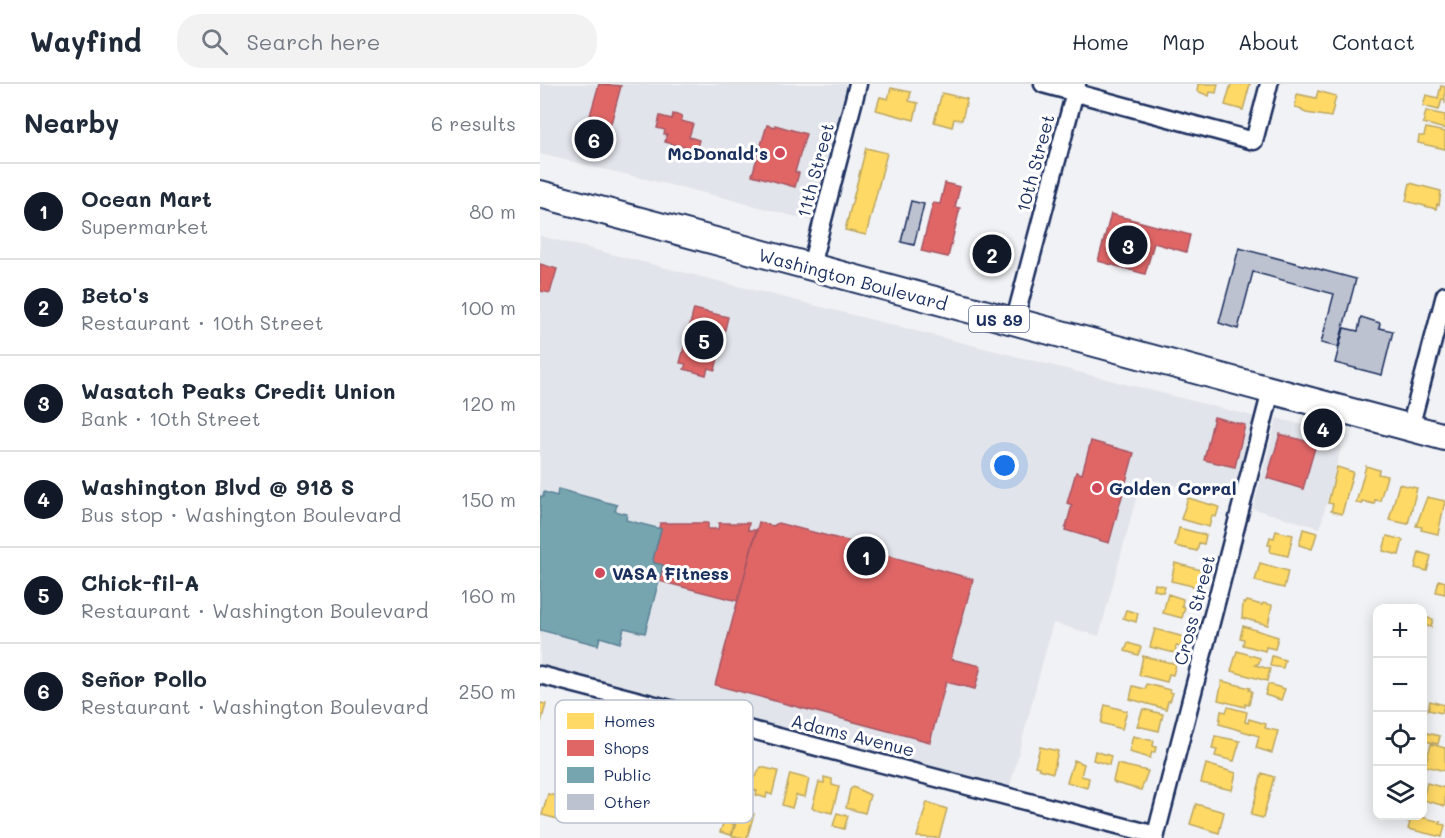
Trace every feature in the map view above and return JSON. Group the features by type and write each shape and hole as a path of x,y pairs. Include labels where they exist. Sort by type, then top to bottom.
{"main road":[{"name":"Washington Boulevard","path":"540,194 1445,437"}],"street":[{"name":"11th Street","path":"811,266 858,84"},
{"path":"1043,84 1076,88 1254,141 1269,84"},
{"name":"10th Street","path":"1014,322 1076,88"},
{"path":"1410,428 1445,295"},
{"name":"Cross Street","path":"1155,837 1271,391"},
{"name":"Adams Avenue","path":"540,675 635,700"},
{"name":"Adams Avenue","path":"753,731 1155,837"}],"shaded area":[{"path":"540,84 851,84 815,222 540,154"},
{"path":"540,236 1256,417 1236,501 1142,477 1099,636 1053,623 1009,790 753,722 753,700 669,700 540,666"},
{"path":"1277,418 1344,436 1320,528 1253,509"}],"building: Homes":[{"path":"1198,84 1218,84 1216,93 1210,92 1209,96 1197,91"},
{"path":"1231,84 1250,84 1243,110 1225,105"},
{"path":"1441,86 1445,87 1445,100 1442,99 1439,110 1423,106 1426,95 1438,98"},
{"path":"891,88 911,92 909,101 918,103 914,120 876,110 880,97 888,99"},
{"path":"1318,91 1336,96 1331,117 1306,113 1295,107 1297,94 1316,98"},
{"path":"942,93 967,99 962,120 954,119 952,127 934,122"},
{"path":"1426,111 1445,115 1445,129 1423,123"},
{"path":"1426,128 1445,132 1445,149 1418,143 1419,136 1424,136"},
{"path":"866,148 887,153 866,235 845,230"},
{"path":"1410,183 1441,191 1439,205 1437,204 1436,209 1406,201"},
{"path":"1366,466 1379,470 1378,474 1387,476 1380,501 1375,500 1374,504 1362,501 1362,504 1356,503"},
{"path":"1337,467 1353,472 1342,514 1331,511 1333,504 1328,503"},
{"path":"1399,484 1417,488 1408,524 1389,520"},
{"path":"1427,497 1445,501 1438,534 1421,530 1422,527 1416,526"},
{"path":"1188,498 1219,507 1216,517 1212,516 1209,527 1181,519"},
{"path":"1179,528 1206,535 1204,544 1199,543 1197,551 1175,546"},
{"path":"1303,529 1317,533 1312,549 1299,545"},
{"path":"1276,531 1293,535 1288,556 1270,552 1271,545 1268,545 1270,537 1274,538"},
{"path":"1387,536 1403,540 1399,555 1383,551"},
{"path":"1419,552 1431,556 1427,571 1415,568"},
{"path":"1175,563 1201,570 1197,587 1171,581"},
{"path":"1260,563 1288,571 1284,588 1255,581"},
{"path":"1439,580 1445,582 1445,594 1436,592"},
{"path":"1155,584 1165,586 1163,592 1154,590"},
{"path":"1168,594 1183,599 1182,606 1185,607 1182,618 1163,613"},
{"path":"1247,601 1272,605 1268,625 1242,618 1243,603"},
{"path":"1126,610 1138,613 1136,622 1123,618"},
{"path":"1427,618 1433,619 1431,627 1427,626"},
{"path":"1243,626 1278,637 1275,649 1266,647 1265,651 1243,645 1244,639 1240,638"},
{"path":"1155,629 1184,637 1181,647 1176,646 1175,653 1150,647"},
{"path":"1128,643 1141,647 1138,655 1125,651"},
{"path":"1237,651 1260,658 1259,663 1255,665 1270,669 1267,681 1231,671"},
{"path":"1143,656 1176,664 1173,675 1169,674 1167,682 1139,675"},
{"path":"1272,656 1285,660 1283,668 1270,666"},
{"path":"1222,681 1250,688 1249,690 1252,691 1249,705 1245,704 1245,707 1218,700"},
{"path":"1147,684 1170,690 1173,693 1166,709 1130,699 1133,686 1145,689"},
{"path":"1268,684 1285,689 1281,700 1265,695"},
{"path":"1430,701 1444,705 1442,713 1428,710"},
{"path":"540,703 546,704 540,726"},
{"path":"1105,705 1127,711 1122,729 1101,723"},
{"path":"1228,707 1247,712 1245,722 1248,723 1249,719 1266,724 1265,728 1278,731 1272,753 1256,748 1259,736 1219,724 1221,711 1226,712"},
{"path":"1143,709 1163,714 1159,731 1137,726"},
{"path":"1427,733 1440,736 1438,744 1427,741"},
{"path":"1133,736 1154,741 1155,752 1152,752 1150,758 1129,752"},
{"path":"1215,736 1240,741 1234,761 1215,756 1217,750 1212,749"},
{"path":"1431,744 1445,748 1445,771 1427,766"},
{"path":"1040,747 1058,751 1053,773 1035,766"},
{"path":"1095,751 1111,756 1109,765 1093,760"},
{"path":"1074,760 1084,764 1081,776 1089,778 1087,788 1067,782"},
{"path":"1117,764 1148,771 1141,790 1113,781"},
{"path":"1206,764 1236,773 1232,790 1201,783"},
{"path":"761,767 778,771 772,795 767,793 766,798 756,795 757,791 753,790 753,778"},
{"path":"1262,773 1274,777 1263,818 1251,815"},
{"path":"790,774 809,779 805,797 796,795 792,808 782,805"},
{"path":"824,777 832,779 832,785 839,787 832,813 812,808 819,782 824,783"},
{"path":"1427,783 1445,788 1445,806 1427,801"},
{"path":"853,787 870,795 865,813 846,808 850,790"},
{"path":"548,794 555,796 555,818 542,815"},
{"path":"927,802 947,809 939,838 917,837"},
{"path":"1196,804 1224,812 1219,833 1190,824"},
{"path":"837,813 848,816 844,829 833,826"},
{"path":"1427,818 1441,822 1440,824 1445,825 1442,837 1408,829 1410,822 1406,821"},
{"path":"723,823 734,824 731,835 720,832"},
{"path":"736,823 751,823 747,838 732,836"}],"building: Shops":[{"path":"599,84 621,86 603,153 581,147"},
{"path":"673,114 682,116 681,121 693,124 689,137 699,140 696,150 665,142 667,134 664,134 665,130 657,128 660,116 672,119"},
{"name":"McDonald's","path":"767,125 806,134 795,172 799,173 795,187 752,175"},
{"path":"945,183 960,187 955,207 960,208 948,257 921,251 933,203 940,204"},
{"path":"1111,214 1190,235 1186,252 1154,243 1145,274 1098,261"},
{"path":"988,236 1005,241 997,272 979,268"},
{"path":"540,264 557,269 550,293 540,291"},
{"path":"694,309 728,317 715,370 708,368 706,375 684,369 686,364 680,363"},
{"path":"1214,417 1245,425 1235,467 1204,460"},
{"path":"1280,434 1316,444 1303,489 1267,478"},
{"name":"Golden Corral","path":"1091,441 1134,453 1109,543 1065,530 1072,505 1067,503 1076,472 1082,474"},
{"path":"759,522 773,526 778,523 882,550 885,555 973,579 951,659 981,666 975,689 946,682 930,742 715,685"},
{"path":"660,523 708,523 708,529 718,529 719,523 749,523 748,530 756,530 738,601 659,581 663,565 654,563 653,559 661,529 659,528"}],"building: Public":[{"name":"VASA Fitness","path":"558,489 617,505 615,511 627,514 626,520 661,529 653,559 654,563 663,565 645,633 624,628 620,643 600,637 598,645 540,630 540,496 543,497 544,492 557,496"}],"building: Other":[{"path":"911,201 924,204 914,245 901,242"},
{"path":"1239,248 1356,279 1338,347 1321,343 1334,294 1253,272 1238,329 1219,323"},
{"path":"1361,317 1380,323 1379,328 1393,331 1382,375 1335,363 1344,328 1358,331"}],"place":[{"name":"Señor Pollo","path":"594,139"},
{"name":"McDonald's","path":"780,153"},
{"name":"Wasatch Peaks Credit Union","path":"1128,245"},
{"name":"Beto's","path":"992,254"},
{"name":"Chick-fil-A","path":"704,340"},
{"name":"Washington Blvd @ 918 S","path":"1323,428"},
{"name":"Golden Corral","path":"1097,488"},
{"name":"Ocean Mart","path":"866,556"},
{"name":"VASA Fitness","path":"600,573"}]}
